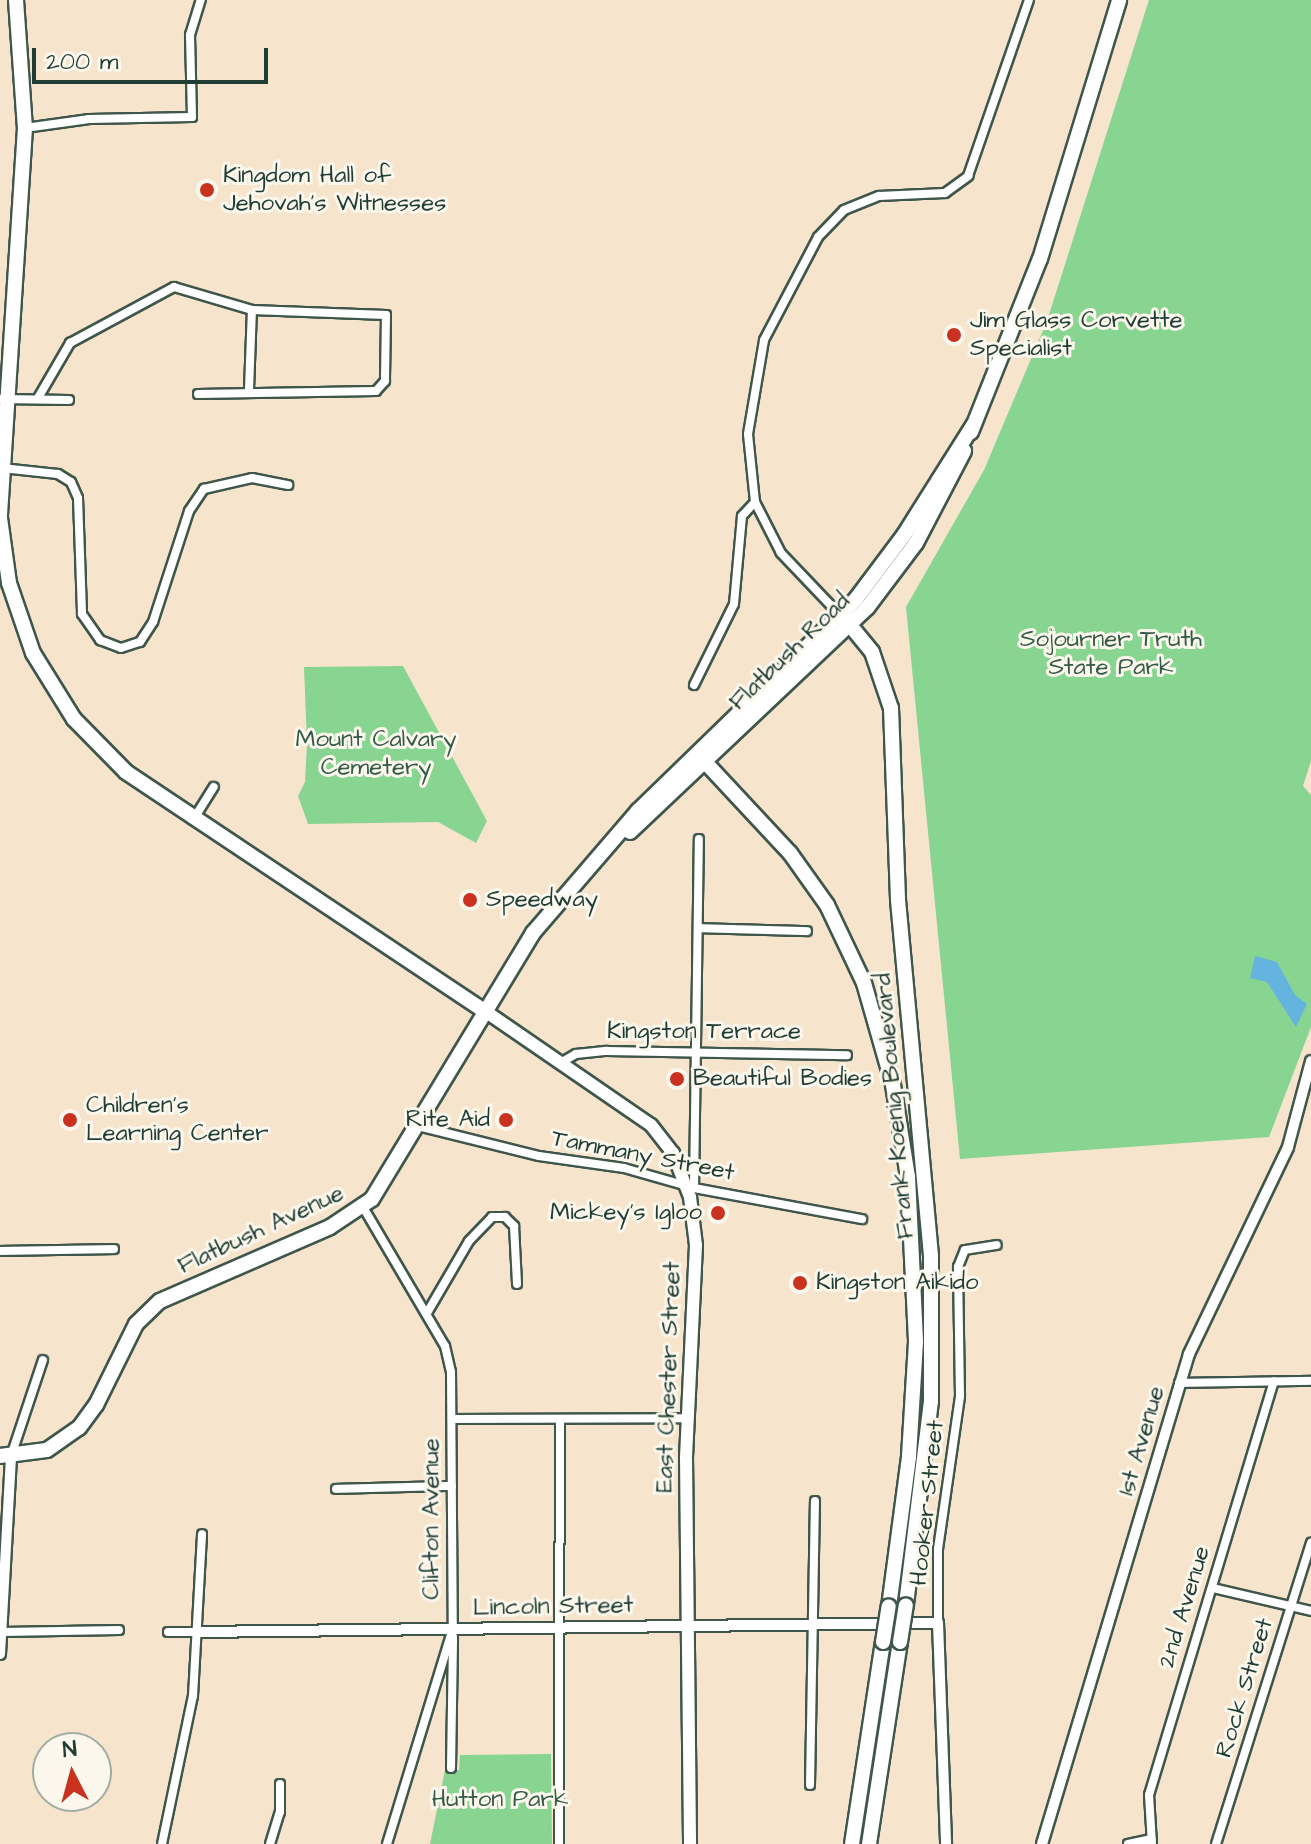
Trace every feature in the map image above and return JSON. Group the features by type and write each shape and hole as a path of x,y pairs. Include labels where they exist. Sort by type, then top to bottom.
{"main road":[{"path":"16,0 25,128 3,399 5,566 19,618 42,671 98,747 193,820 485,1011"},
{"name":"Flatbush Road","path":"585,872 706,763 846,620 926,526 974,424 1036,270 1119,0"},
{"name":"Flatbush Road","path":"523,947 585,872 705,746 846,620"},
{"name":"Frank Koenig Boulevard","path":"846,620 878,663 891,708 898,900 931,1256 929,1429 906,1605 869,1844"},
{"path":"705,746 706,763"},
{"name":"Frank Koenig Boulevard","path":"706,763 790,853 827,905 864,983 893,1085 908,1177 916,1342 909,1457 852,1844"},
{"name":"Flatbush Avenue","path":"6,1456 47,1450 79,1428 103,1393 136,1324 160,1301 294,1244 363,1207 388,1179 523,947"},
{"name":"East Chester Street","path":"485,1011 651,1125 673,1153 691,1187 696,1245 687,1418 690,1844"}],"street":[{"path":"25,128 89,119 192,117 190,35 201,0"},
{"path":"846,620 781,553 755,502 748,434 755,372 781,304 818,237 844,210 879,196 945,193 968,176 1029,0"},
{"path":"38,398 70,343 150,296 180,286 252,310 382,311 386,345 385,381 376,391 249,390 198,394"},
{"path":"249,390 252,310"},
{"path":"3,399 69,400"},
{"path":"2,468 58,474 71,482 78,498 82,614 100,640 121,648 140,642 153,622 189,511 204,489 229,480 288,485"},
{"path":"694,685 734,604 742,516 755,502"},
{"path":"193,820 214,787"},
{"name":"East Chester Street","path":"691,1187 699,1051 699,839"},
{"path":"698,928 807,931"},
{"name":"Kingston Terrace","path":"562,1062 592,1051 847,1055"},
{"name":"1st Avenue","path":"1042,1844 1179,1383 1214,1293 1288,1147 1307,1093 1311,1061"},
{"name":"Tammany Street","path":"418,1126 691,1187 862,1219"},
{"name":"Clifton Avenue","path":"363,1207 427,1313 450,1361 453,1628 387,1844"},
{"path":"427,1313 469,1241 492,1217 509,1220 517,1234 517,1284"},
{"name":"Hooker Street","path":"946,1844 938,1549 960,1396 958,1267 965,1250 997,1245"},
{"path":"0,1251 114,1249"},
{"path":"0,1654 6,1456 43,1360"},
{"path":"1179,1383 1311,1381"},
{"name":"2nd Avenue","path":"1151,1842 1149,1795 1274,1382"},
{"path":"452,1419 560,1421 687,1418"},
{"path":"559,1844 560,1421"},
{"path":"336,1489 452,1486"},
{"path":"810,1785 815,1501"},
{"path":"162,1844 193,1696 202,1534"},
{"name":"Rock Street","path":"1216,1844 1311,1543"},
{"path":"1213,1588 1311,1611"},
{"name":"Lincoln Street","path":"168,1632 938,1623"},
{"path":"451,1768 453,1628"},
{"path":"2,1632 119,1630"},
{"path":"270,1844 280,1812 280,1784"},
{"path":"1128,1844 1151,1842"}],"green space":[{"name":"Sojourner Truth State Park","path":"1149,0 1311,0 1311,761 1303,786 1311,795 1311,1027 1269,1137 960,1159 906,607 984,470 1047,321"},
{"name":"Mount Calvary Cemetery","path":"403,666 487,821 476,843 438,822 308,824 298,796 305,782 307,744 304,667"},
{"name":"Hutton Park","path":"551,1754 552,1844 430,1844 445,1770 459,1770 460,1755"}],"water":[{"path":"1255,956 1277,962 1295,995 1307,1004 1296,1027 1267,982 1250,978"}],"place":[{"name":"Kingdom Hall of Jehovah's Witnesses","path":"207,190"},
{"name":"Jim Glass Corvette Specialist","path":"954,335"},
{"name":"Speedway","path":"470,900"},
{"name":"Beautiful Bodies","path":"677,1079"},
{"name":"Children's Learning Center","path":"70,1120"},
{"name":"Rite Aid","path":"506,1120"},
{"name":"Mickey's Igloo","path":"718,1213"},
{"name":"Kingston Aikido","path":"800,1283"}]}
